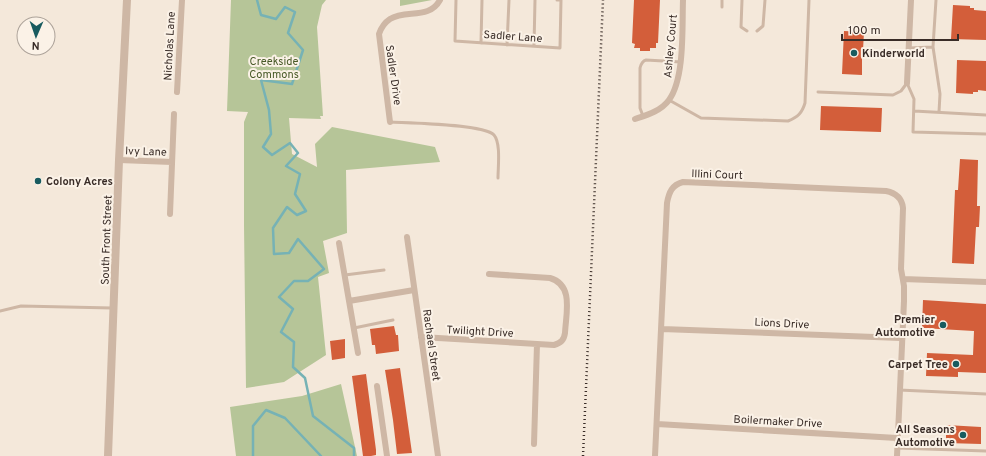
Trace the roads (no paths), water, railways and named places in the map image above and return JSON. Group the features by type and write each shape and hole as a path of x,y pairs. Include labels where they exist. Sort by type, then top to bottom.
{"street":[{"name":"South Front Street","path":"108,456 119,160 127,0"},
{"name":"Nicholas Lane","path":"177,92 182,0"},
{"name":"Sadler Drive","path":"390,122 379,34 388,20 395,16 425,13 432,9 440,0"},
{"name":"Ashley Court","path":"635,119 656,111 669,100 676,85 681,62 683,0"},
{"path":"907,83 911,0"},
{"name":"Ivy Lane","path":"170,214 174,114"},
{"name":"Ivy Lane","path":"119,160 172,162"},
{"name":"Illini Court","path":"655,456 668,195 672,188 683,182 892,192 900,199 903,208 901,269 903,280"},
{"name":"Rachael Street","path":"406,237 438,456"},
{"path":"339,243 358,353"},
{"name":"Twilight Drive","path":"421,337 554,345 561,343 564,339 567,297 562,284 557,280 550,278 489,274"},
{"path":"897,456 901,338 904,301 903,280 986,282"},
{"path":"349,301 414,290"},
{"name":"Lions Drive","path":"662,329 901,338"},
{"path":"534,444 537,344"},
{"path":"377,386 387,456"},
{"name":"Boilermaker Drive","path":"657,424 897,438"}],"lane":[{"name":"Sadler Lane","path":"456,0 455,41 560,48 561,0 556,0"},
{"path":"481,43 482,0"},
{"path":"508,44 509,0"},
{"path":"534,46 535,0"},
{"path":"722,0 722,7"},
{"path":"742,0 741,27 747,30"},
{"path":"758,31 763,26 765,0"},
{"path":"669,100 701,118 788,121 797,117 802,111 805,103 809,0"},
{"path":"936,0 933,47 940,94 940,112"},
{"path":"909,48 933,47"},
{"path":"643,116 640,108 640,68 643,61 681,62"},
{"path":"818,92 893,95 900,91 907,83 914,98 913,132 986,134"},
{"path":"914,111 986,115"},
{"path":"390,122 475,128 489,132 494,135 497,140 498,178"},
{"path":"344,275 384,270"},
{"path":"0,311 21,306 114,308"},
{"path":"354,328 393,320"},
{"path":"899,390 986,394"},
{"path":"897,448 986,451"}],"waterway":[{"path":"257,0 261,15 276,19 285,7 295,12 288,33 303,50 292,84 261,80 269,110 271,134 263,147 272,155 290,143 298,153 286,166 300,174 295,194 306,211 297,215 287,207 273,228 274,254 289,253 298,239 324,269 308,281 294,281 279,297 293,309 281,332 294,342 293,367 305,378 313,416 354,448 354,456"},
{"path":"253,456 253,426 266,410 285,418 321,456"}],"railway":[{"path":"583,456 603,0"}],"place":[{"name":"Kinderworld","path":"854,53"},
{"name":"Colony Acres","path":"38,181"},
{"name":"Premier Automotive","path":"943,325"},
{"name":"Carpet Tree","path":"956,364"},
{"name":"All Seasons Automotive","path":"963,435"}],"park label":[{"name":"Creekside Commons","path":"274,67"}]}
